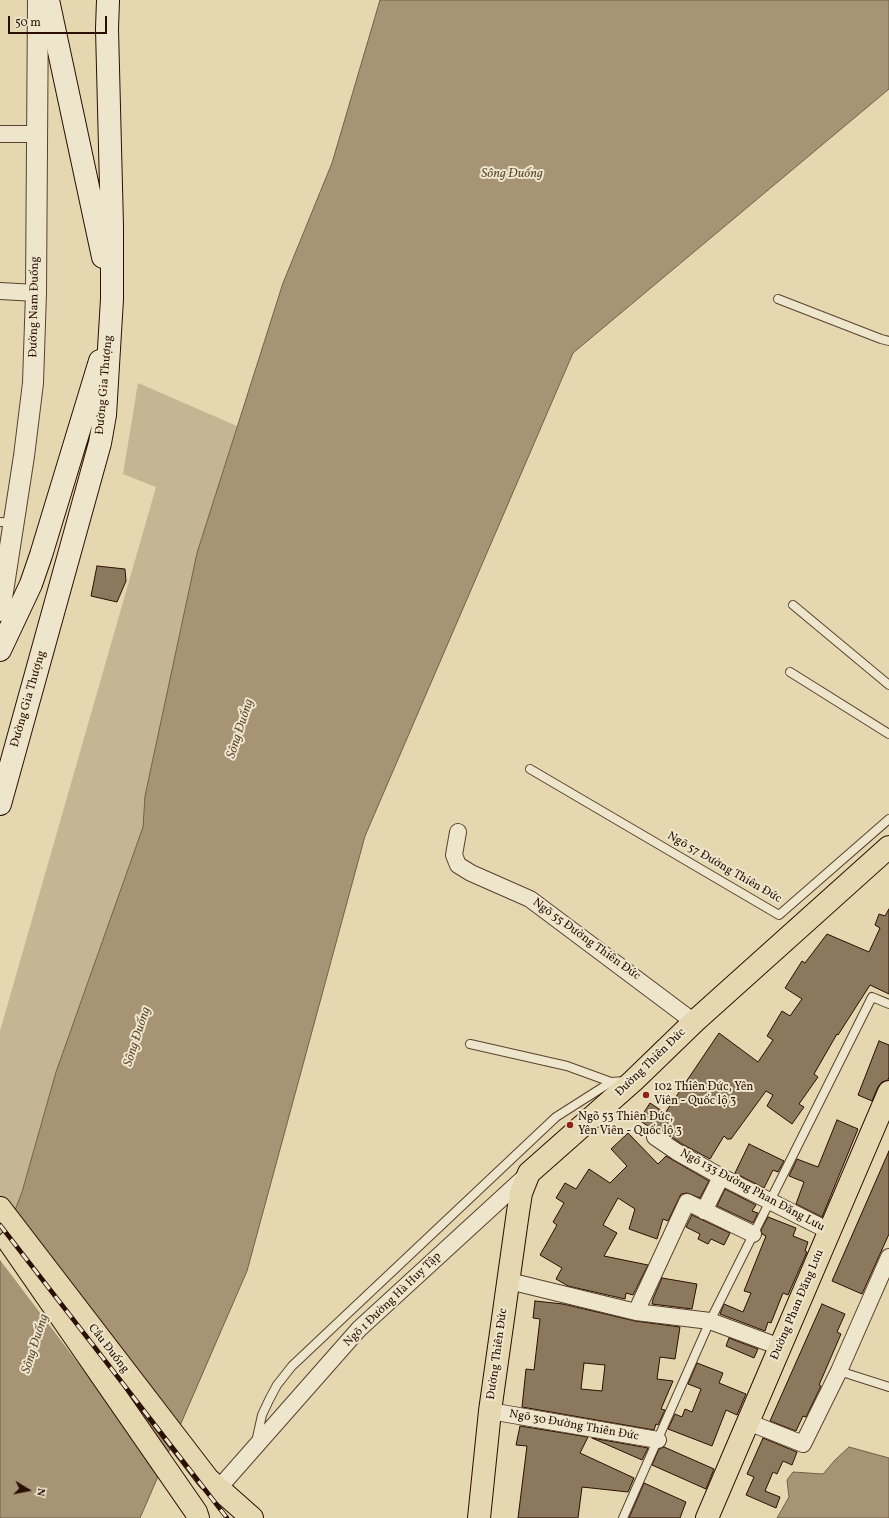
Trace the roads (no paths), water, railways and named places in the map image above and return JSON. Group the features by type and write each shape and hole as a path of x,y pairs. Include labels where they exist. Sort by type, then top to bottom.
{"main road":[{"path":"48,0 112,299"},
{"name":"Đường Gia Thượng","path":"0,804 100,443 105,415 112,299 112,226 107,29 108,0"},
{"path":"0,650 31,584 41,555 110,328"},
{"name":"Đường Thiên Đức","path":"476,1512 521,1193 529,1173 633,1081 694,1022 889,847"},
{"name":"Đường Phan Đăng Lưu","path":"707,1518 889,1092"},
{"name":"Cầu Đuống","path":"0,1208 203,1473 218,1489 252,1518"},
{"name":"Cầu Đuống","path":"0,1230 197,1515"}],"street":[{"name":"Đường Nam Đuống","path":"0,611 7,522 24,456 33,383 36,293 38,0"},
{"path":"0,134 37,134"},
{"path":"0,291 36,293"},
{"name":"Ngõ 55 Đường Thiên Đức","path":"458,832 454,859 458,865 471,873 530,899 694,1022"},
{"name":"Ngõ 133 Đường Phan Đăng Lưu","path":"655,1137 677,1152 721,1177 829,1231"},
{"name":"Ngõ 1 Đường Hà Huy Tập","path":"218,1489 359,1329 529,1173"},
{"path":"704,1211 721,1177"},
{"path":"636,1312 687,1202 753,1234"},
{"path":"748,1422 803,1444 839,1371 889,1257"},
{"path":"509,1281 636,1312 710,1321 780,1347"},
{"name":"Ngõ 30 Đường Thiên Đức","path":"490,1412 658,1440"}],"lane":[{"path":"778,299 889,341"},
{"path":"793,605 889,685"},
{"path":"790,672 889,734"},
{"name":"Ngõ 57 Đường Thiên Đức","path":"530,769 779,915 889,820"},
{"path":"622,1518 710,1321 872,997 889,1004"},
{"path":"470,1044 567,1066 611,1082 633,1081"},
{"path":"255,1447 262,1415 277,1385 292,1366 556,1117 611,1082"},
{"path":"839,1371 889,1387"}],"water":[{"name":"Sông Đuống","path":"380,0 889,0 889,89 573,353 365,836 247,1271 140,1518 0,1518 0,1249 22,1192 56,1072 143,827 145,796 197,553 283,283 332,163"},
{"path":"849,1447 889,1458 889,1518 777,1518 789,1497 787,1480 793,1472 823,1474"}],"railway":[{"path":"0,1225 227,1518"}],"place":[{"name":"102 Thiên Đức, Yên Viên - Quốc lộ 3","path":"646,1095"},
{"name":"Ngõ 53 Thiên Đức, Yên Viên - Quốc lộ 3","path":"570,1125"}]}
